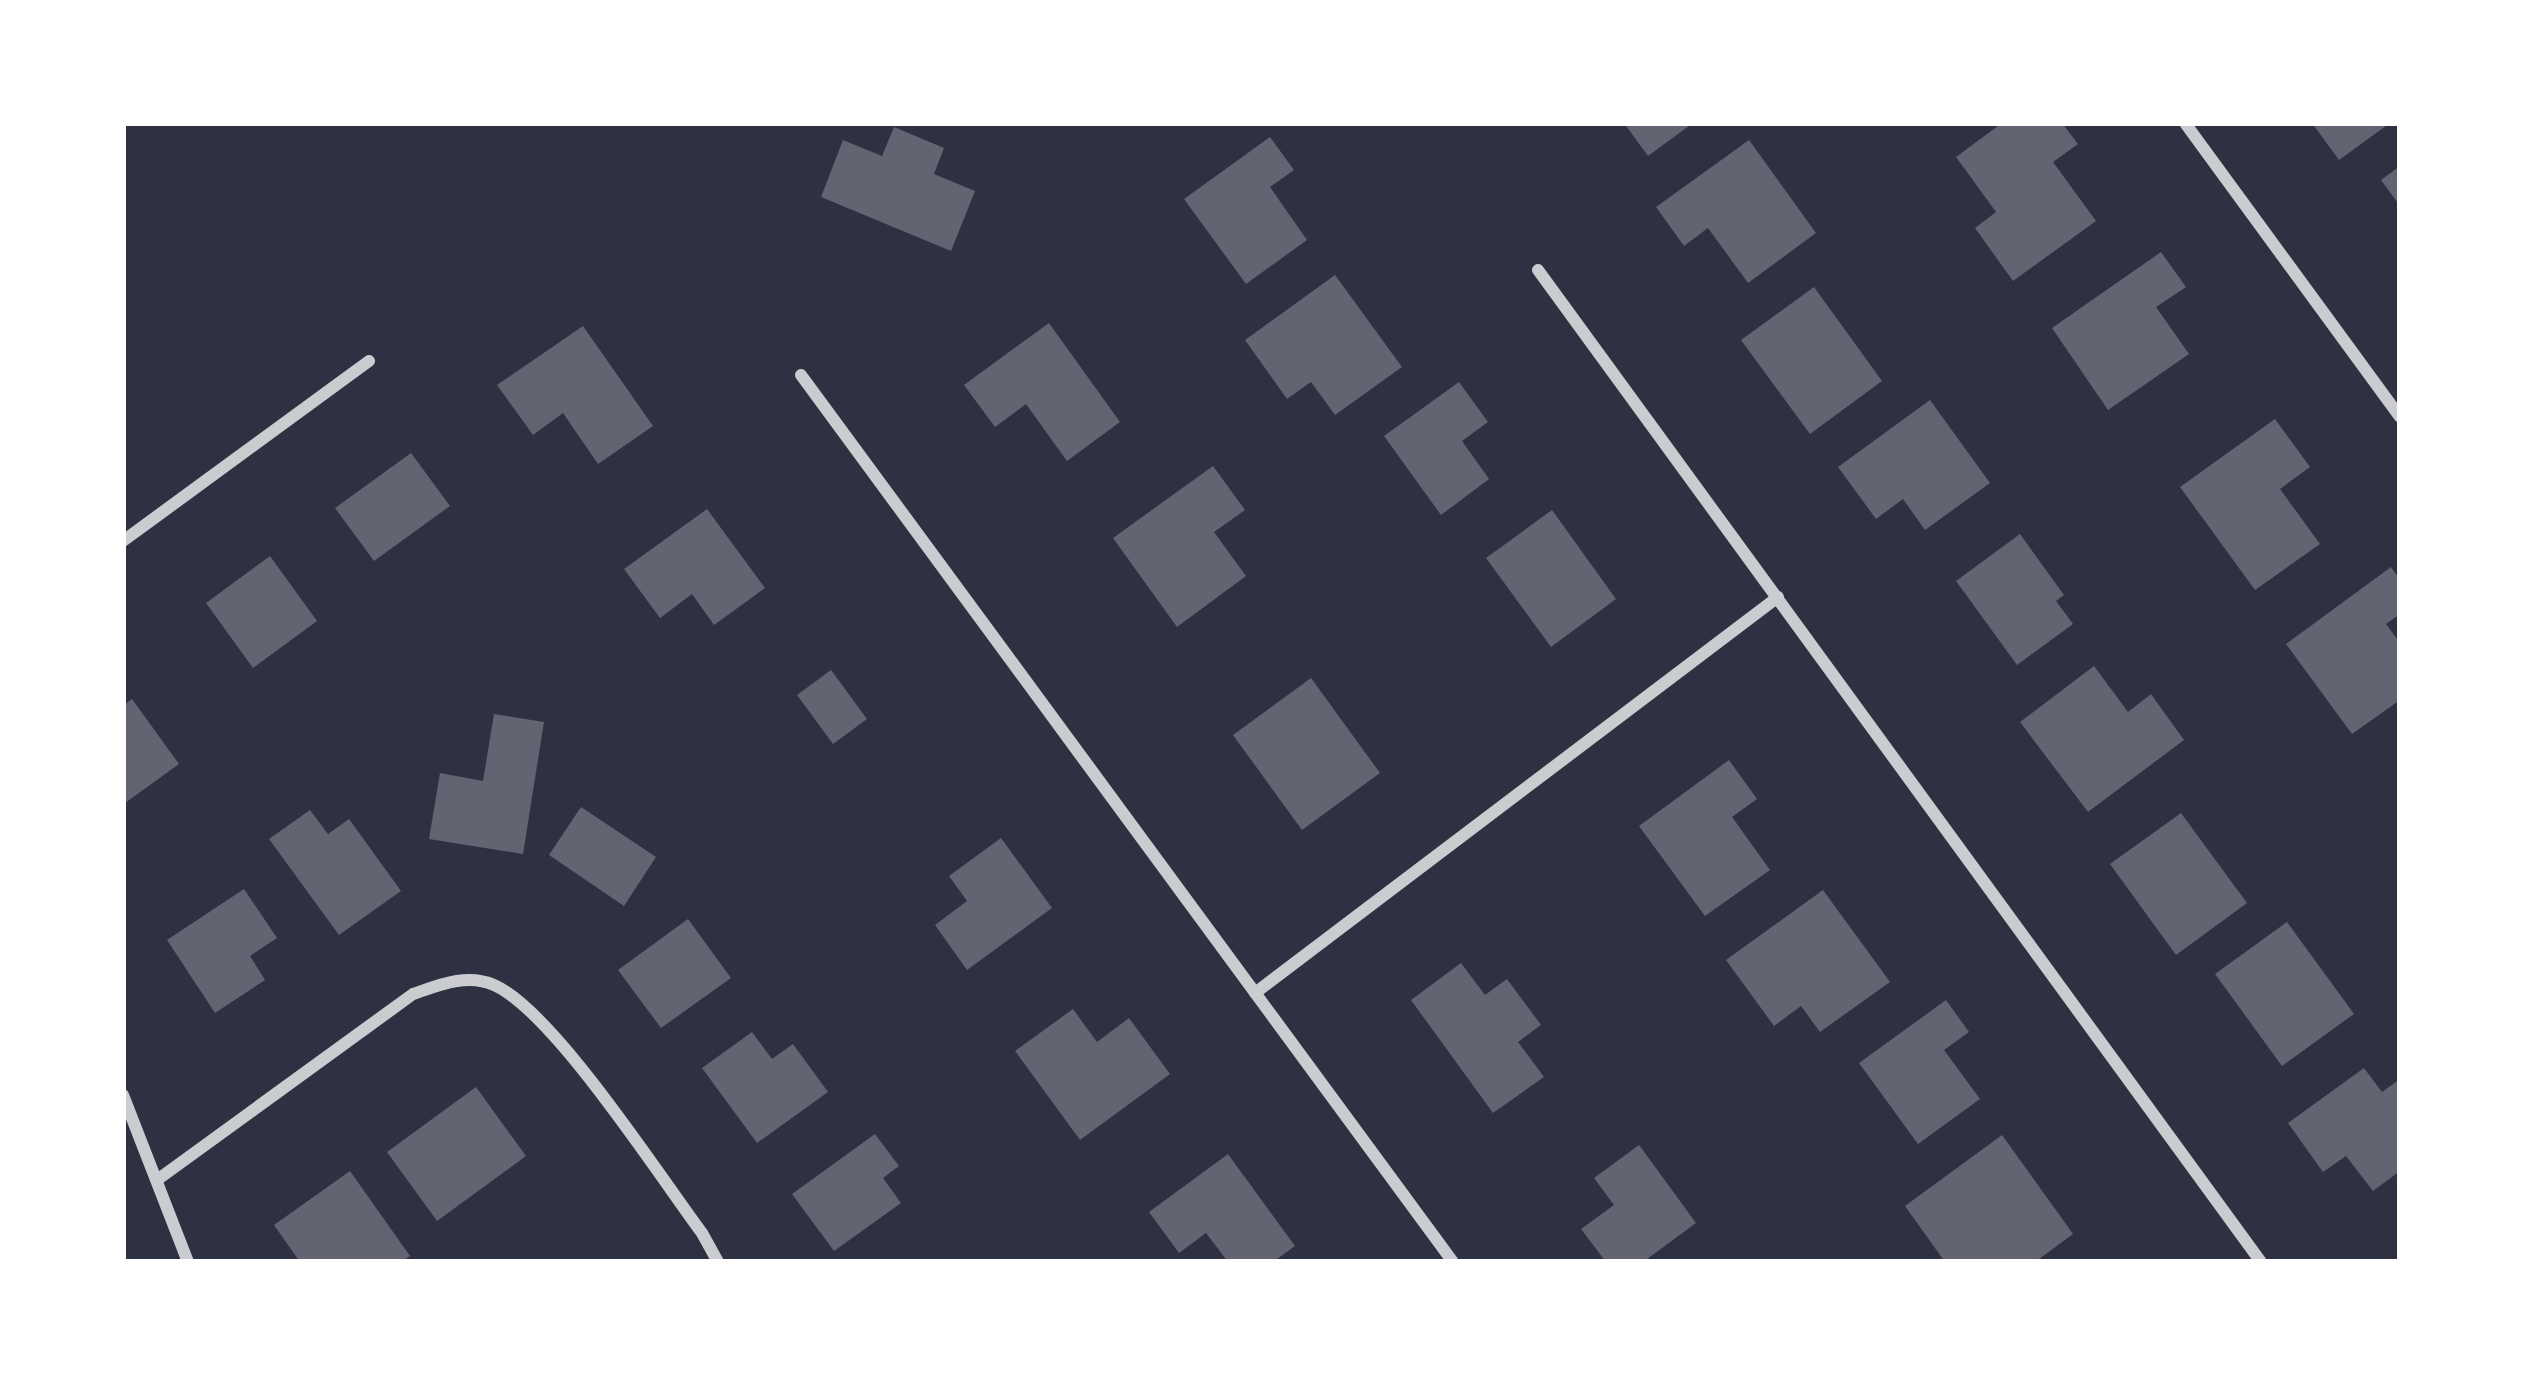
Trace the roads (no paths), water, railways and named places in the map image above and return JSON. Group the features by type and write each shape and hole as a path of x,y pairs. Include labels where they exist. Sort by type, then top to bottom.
{"street":[{"path":"2185,123 2400,417"},
{"path":"1538,270 2261,1262"},
{"path":"123,541 369,361"},
{"path":"801,375 1453,1262"},
{"path":"1255,993 1778,597"},
{"path":"158,1180 413,994 454,980 490,983 534,1010 702,1233 718,1262"},
{"path":"123,1095 188,1262"}]}
